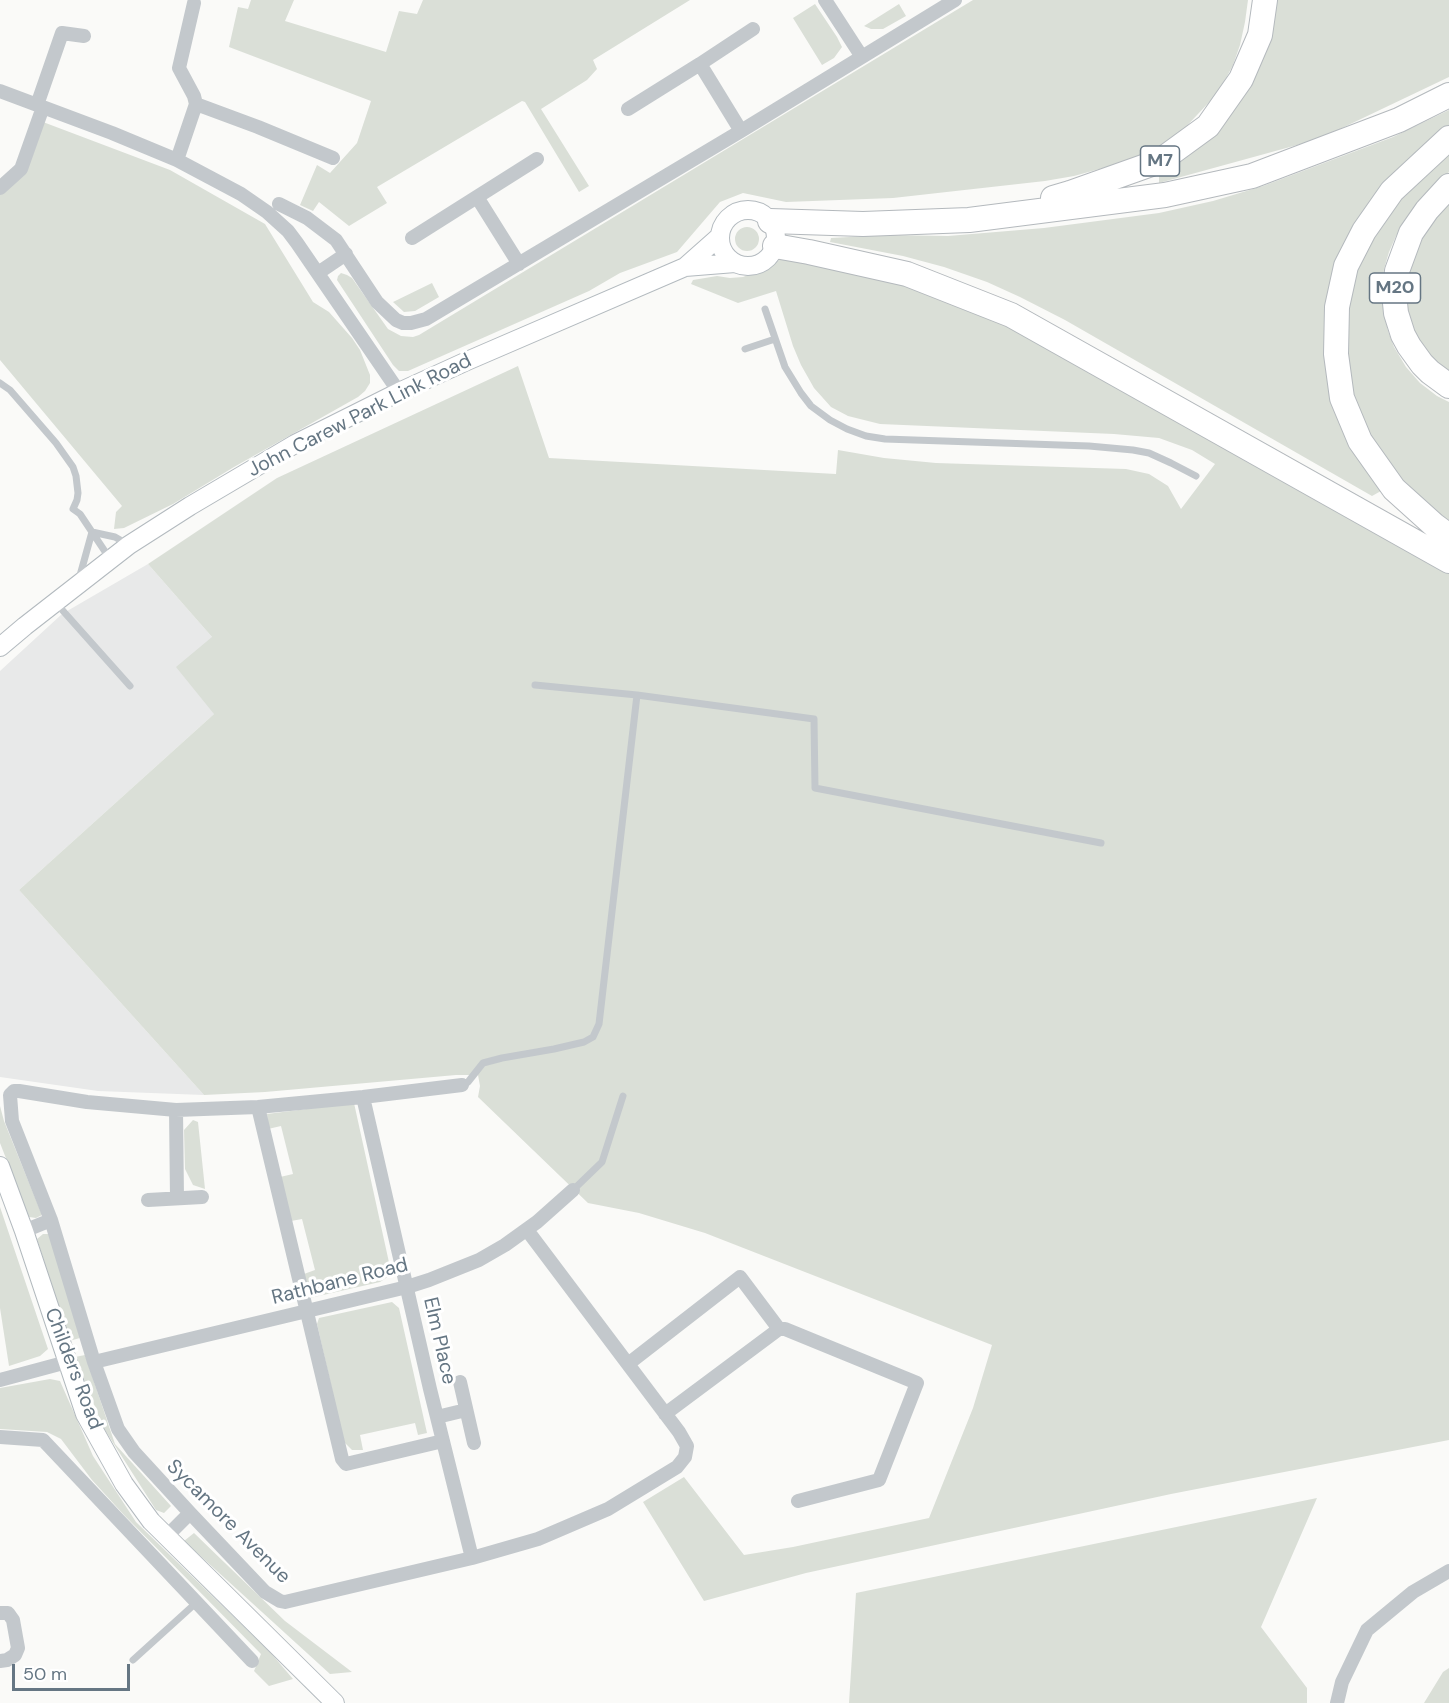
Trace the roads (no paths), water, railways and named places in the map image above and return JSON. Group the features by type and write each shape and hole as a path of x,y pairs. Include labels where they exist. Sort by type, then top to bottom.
{"highway":[{"name":"M7","path":"969,220 1070,193 1160,161 1208,126 1241,79 1260,35 1265,0"},
{"path":"771,221 863,224 969,220 1165,195 1252,176 1399,120 1449,95"},
{"path":"1449,138 1392,190 1364,231 1346,266 1337,307 1336,354 1342,398 1360,441 1394,489 1449,536"},
{"name":"M20","path":"1449,186 1427,210 1408,239 1397,271 1394,293 1396,313 1409,346 1422,364 1449,386"},
{"path":"775,246 907,274 1011,315 1449,561"}],"main road":[{"path":"748,210 757,211 771,221 776,233 775,246 770,255 764,261 748,266 735,263 728,258 720,244 720,236 726,220 732,214 748,210"},
{"name":"John Carew Park Link Road","path":"685,267 720,236"},
{"name":"John Carew Park Link Road","path":"0,647 129,545 295,444 399,392 685,267 735,263"},
{"name":"Childers Road","path":"0,1166 85,1414 124,1484 151,1521 166,1537 335,1703"}],"street":[{"path":"825,0 862,57"},
{"path":"279,204 308,218 336,240 377,302 403,323 411,323 433,316 955,0"},
{"path":"177,160 196,104 179,68 194,3"},
{"path":"628,109 753,29"},
{"path":"0,188 21,169 62,33 84,36"},
{"path":"700,64 741,131"},
{"path":"0,91 177,160 241,194 267,212 288,231 399,392"},
{"path":"196,104 333,158"},
{"path":"412,238 537,159"},
{"path":"477,197 519,264"},
{"path":"318,273 346,254"},
{"path":"177,1198 176,1110 258,1107 363,1098 462,1085"},
{"name":"Sycamore Avenue","path":"176,1110 87,1102 19,1090 10,1095 12,1121 51,1220 93,1362 111,1413 125,1441 273,1599 285,1602 472,1558 538,1539 621,1502 676,1467 685,1457 687,1446 685,1440 527,1230"},
{"name":"Elm Place","path":"363,1098 472,1558"},
{"path":"258,1107 342,1459 346,1464 443,1441"},
{"name":"Rathbane Road","path":"93,1362 407,1287 437,1277 479,1260 527,1230 573,1190"},
{"path":"148,1200 202,1197"},
{"path":"24,1231 51,1220"},
{"path":"628,1364 740,1277 779,1329"},
{"path":"665,1414 779,1329 785,1329 917,1383 879,1480 798,1501"},
{"path":"0,1380 67,1362"},
{"path":"460,1382 474,1443"},
{"path":"437,1417 466,1410"},
{"path":"0,1437 43,1440 252,1661"},
{"path":"166,1537 190,1513"},
{"path":"1337,1703 1342,1682 1367,1630 1413,1593 1449,1571"},
{"path":"0,1613 8,1613 13,1620 18,1648 15,1655 0,1661"}],"lane":[{"path":"765,309 785,367 801,393 812,406 830,420 847,429 866,436 885,439 1089,446 1133,450 1149,453 1171,462 1196,477"},
{"path":"745,350 775,339"},
{"path":"0,383 10,390 56,443 73,467 78,493 73,509 80,514 110,559"},
{"path":"92,532 115,537 129,545"},
{"path":"77,584 92,532"},
{"path":"55,602 130,686"},
{"path":"535,685 637,695 814,719 815,788 1101,843"},
{"path":"462,1085 468,1082 483,1063 584,1042 593,1037 599,1024 637,695"},
{"path":"573,1190 602,1162 623,1096"},
{"path":"133,1660 197,1602"}]}
